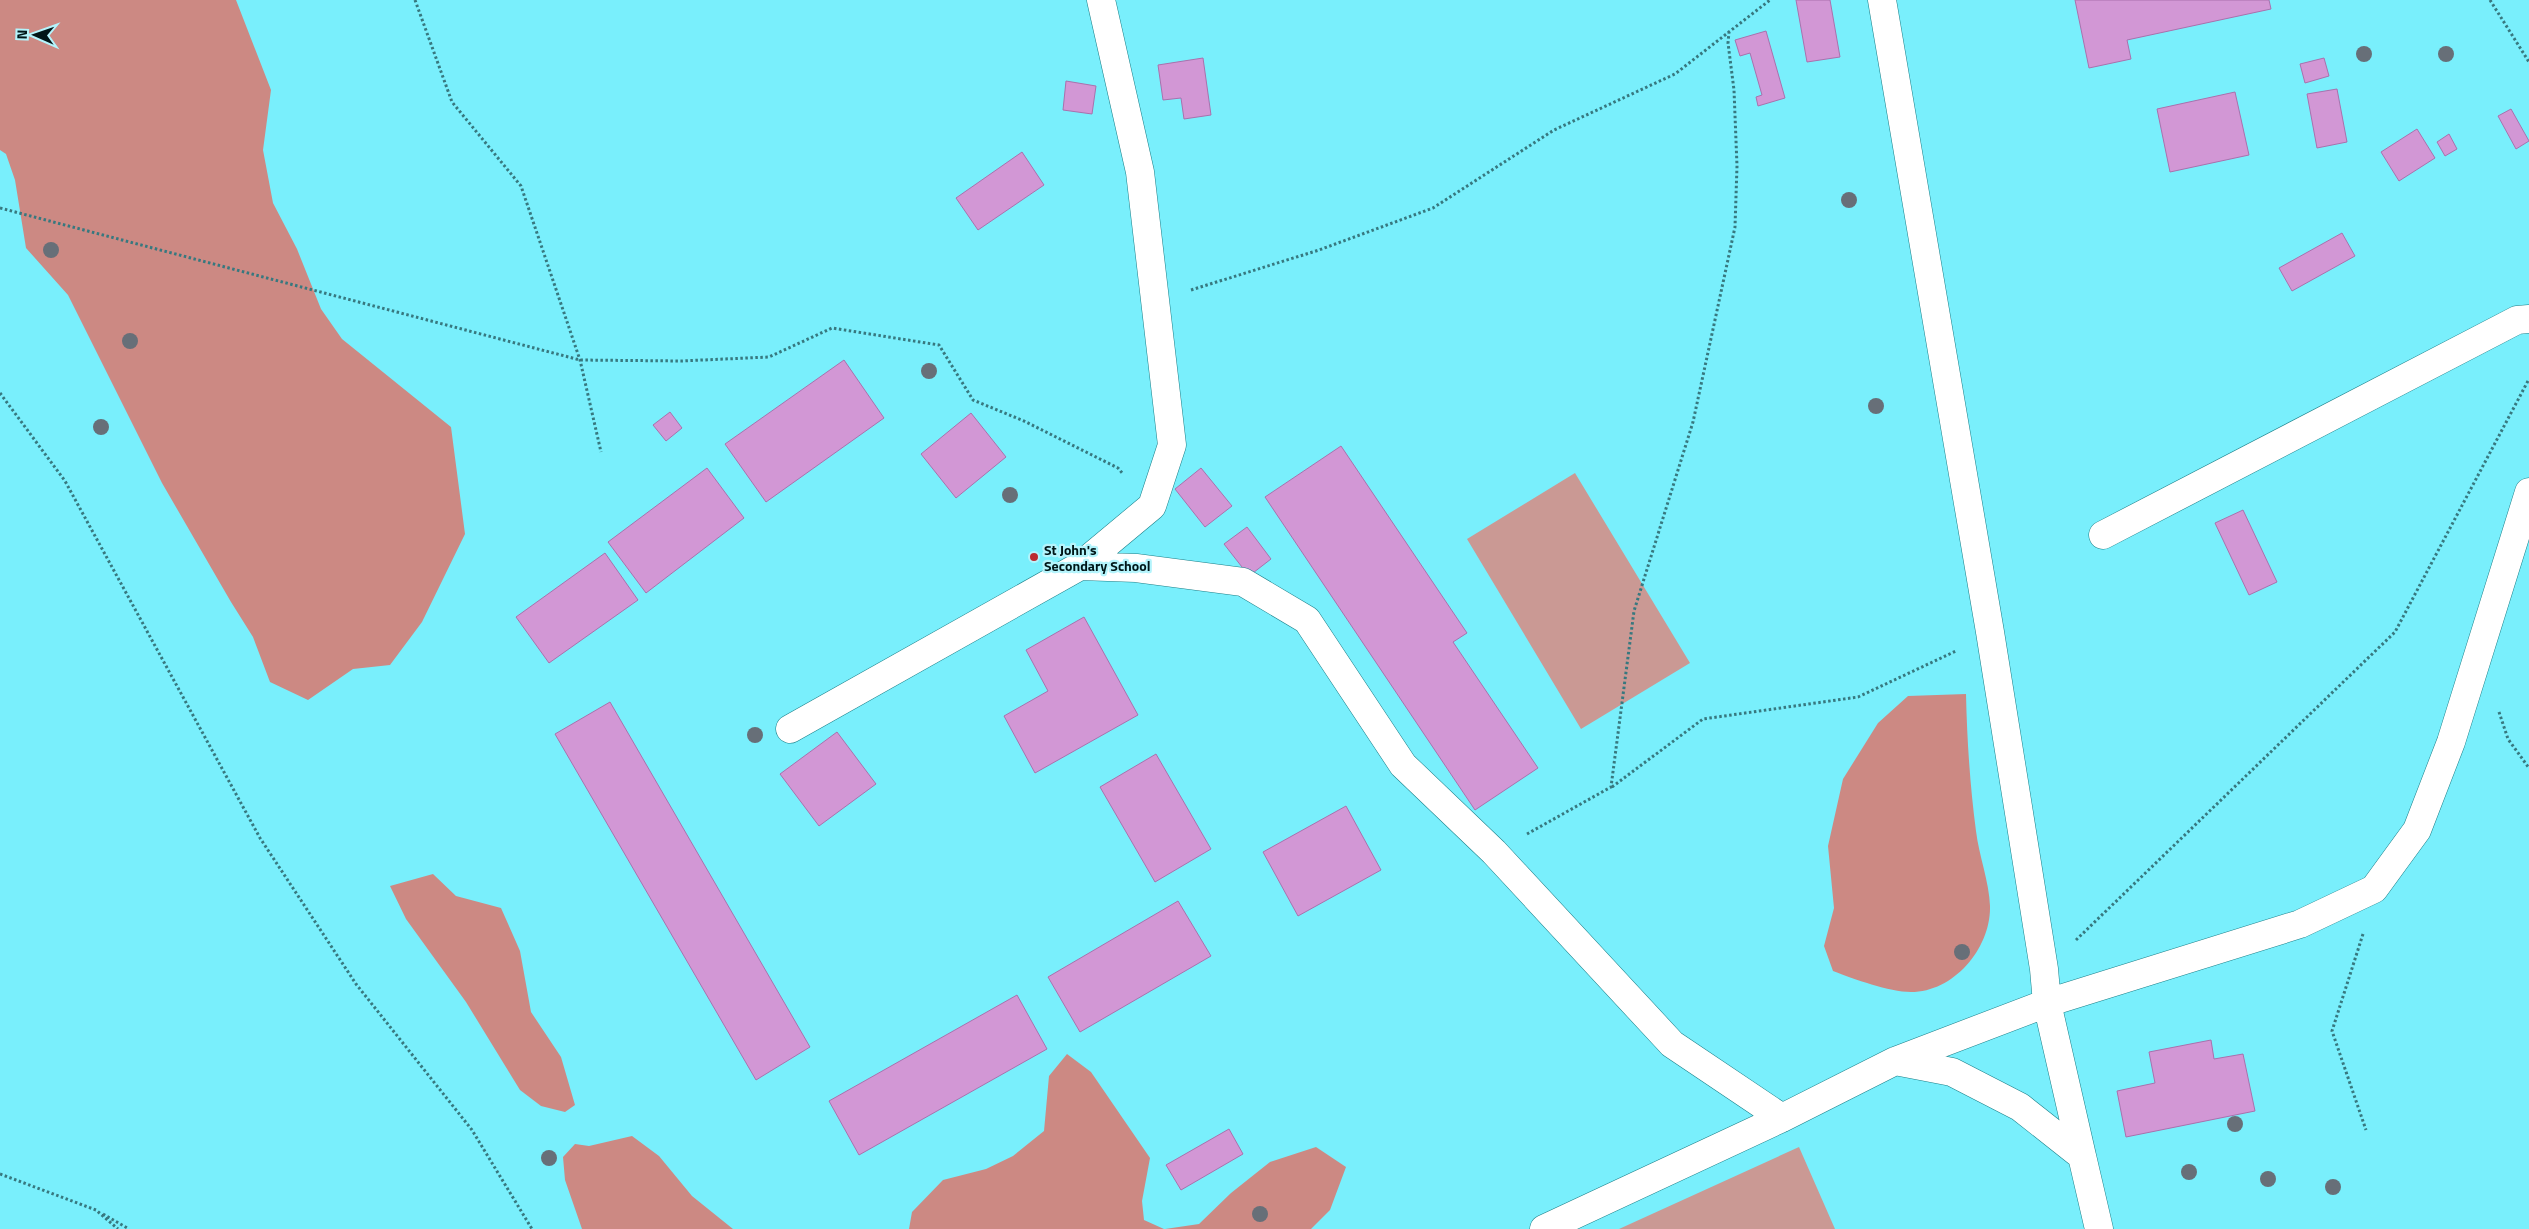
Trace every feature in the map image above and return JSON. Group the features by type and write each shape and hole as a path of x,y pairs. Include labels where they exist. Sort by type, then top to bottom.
{"street":[{"path":"790,729 1080,566 1152,506 1172,445 1157,301 1140,172 1101,0"},
{"path":"1882,0 1990,632 2044,969 2047,1003 2099,1229"},
{"path":"2104,535 2517,320 2529,319"},
{"path":"1544,1229 1782,1118 1895,1061 2047,1003 2300,924 2374,889 2418,830 2451,742 2529,492"},
{"path":"1080,566 1136,568 1243,582 1307,620 1403,765 1494,852 1672,1044 1782,1118"},
{"path":"1895,1061 1952,1072 2020,1107 2082,1156"}],"path":[{"path":"415,0 452,102 521,186 580,360 601,452"},
{"path":"1157,301 1319,250 1433,208 1554,130 1675,74 1770,0"},
{"path":"2490,0 2529,62"},
{"path":"1611,787 1634,611 1693,422 1735,227 1737,166 1734,90 1728,43 1729,32"},
{"path":"0,208 580,360 681,361 769,357 832,328 939,345 972,400 1024,421 1118,468 1152,506"},
{"path":"2044,969 2171,850 2395,632 2529,379"},
{"path":"0,393 65,481 260,838 356,984 472,1130 532,1229"},
{"path":"1494,852 1611,787 1703,719 1858,698 1990,632"},
{"path":"2366,1130 2332,1031 2359,949 2374,889"},
{"path":"0,1174 96,1210 129,1229"},
{"path":"96,1210 118,1229"}],"shaded area":[{"path":"0,0 236,0 271,90 263,150 273,203 297,249 321,309 342,339 451,427 465,534 422,622 390,665 353,669 308,700 270,682 253,637 162,483 68,295 26,248 15,180 6,154 0,150"},
{"path":"1575,473 1690,663 1581,729 1467,539"},
{"path":"1966,694 1969,762 1974,814 1990,906 1989,922 1977,952 1955,976 1927,990 1911,992 1892,990 1833,971 1824,946 1834,908 1828,846 1843,779 1878,723 1908,696"},
{"path":"433,874 456,896 501,908 520,951 531,1012 561,1057 575,1105 565,1112 541,1106 520,1090 466,1002 406,919 390,886"},
{"path":"1067,1054 1091,1072 1150,1158 1142,1201 1144,1220 1164,1229 909,1229 912,1212 943,1180 986,1169 1013,1156 1044,1131 1049,1076"},
{"path":"632,1136 659,1156 692,1196 733,1229 582,1229 565,1180 563,1157 575,1144 589,1146"},
{"path":"1316,1147 1346,1167 1330,1210 1311,1229 1165,1229 1199,1224 1231,1193 1270,1162"},
{"path":"1799,1147 1835,1229 1619,1229"}],"building":[{"path":"1796,0 1830,0 1840,57 1807,62"},
{"path":"2075,0 2269,0 2271,9 2127,40 2131,59 2089,68"},
{"path":"1766,31 1785,98 1758,106 1756,97 1762,95 1750,53 1740,56 1735,40"},
{"path":"1203,58 1211,115 1184,119 1181,98 1163,100 1158,65"},
{"path":"2324,58 2329,76 2305,83 2300,64"},
{"path":"1066,81 1096,86 1092,114 1063,110"},
{"path":"2337,89 2347,142 2317,148 2307,94"},
{"path":"2235,92 2249,155 2170,172 2157,109"},
{"path":"2511,109 2529,141 2516,149 2498,116"},
{"path":"2417,129 2435,158 2399,181 2381,152"},
{"path":"2449,134 2457,149 2445,156 2437,142"},
{"path":"1022,152 1044,185 978,230 956,198"},
{"path":"2342,233 2355,256 2292,291 2279,268"},
{"path":"844,360 884,418 766,502 725,444"},
{"path":"670,412 682,428 666,441 653,425"},
{"path":"971,413 1006,457 956,498 921,454"},
{"path":"1341,446 1467,633 1453,642 1538,768 1475,810 1265,497"},
{"path":"707,468 744,518 646,593 608,542"},
{"path":"1201,468 1232,506 1205,527 1175,489"},
{"path":"2243,510 2277,582 2249,595 2215,523"},
{"path":"1247,527 1271,559 1249,576 1224,544"},
{"path":"605,553 638,600 549,663 516,617"},
{"path":"1084,617 1138,715 1035,773 1004,716 1048,691 1026,650"},
{"path":"610,702 810,1047 756,1080 555,734"},
{"path":"837,732 876,784 819,826 780,774"},
{"path":"1156,754 1211,849 1155,882 1100,787"},
{"path":"1346,806 1381,870 1298,916 1263,852"},
{"path":"1178,901 1211,956 1080,1032 1048,977"},
{"path":"1017,995 1047,1049 859,1155 829,1101"},
{"path":"2211,1040 2214,1059 2243,1054 2255,1111 2126,1137 2117,1091 2155,1083 2149,1052"},
{"path":"1229,1129 1243,1154 1181,1190 1166,1165"}],"place":[{"name":"St John's Secondary School","path":"1034,557"}]}
